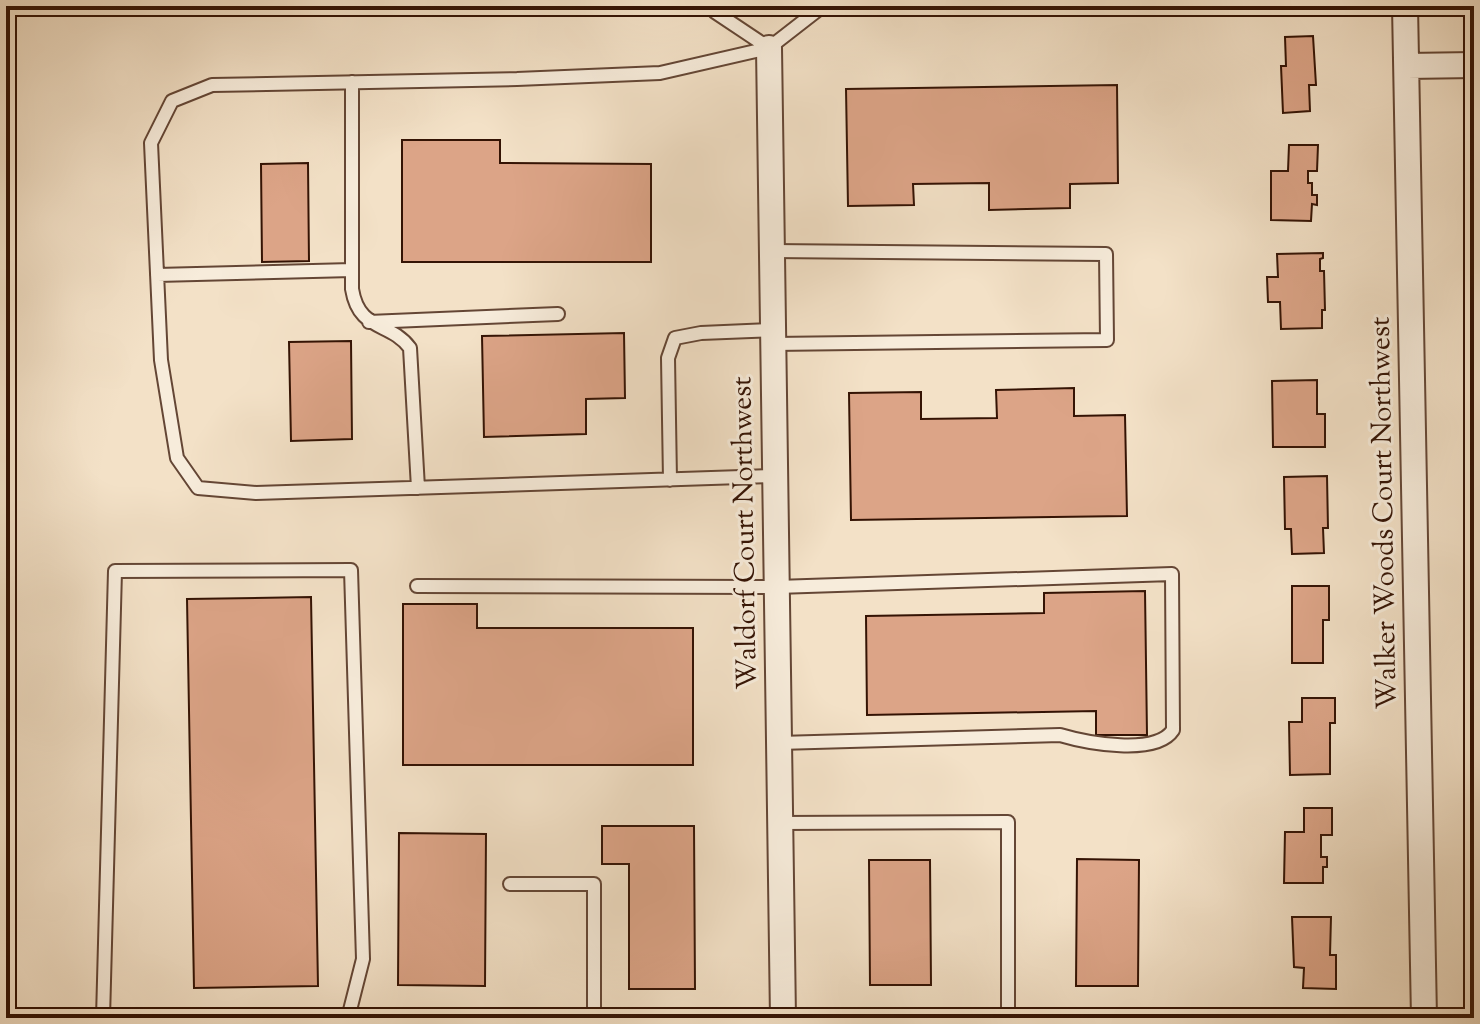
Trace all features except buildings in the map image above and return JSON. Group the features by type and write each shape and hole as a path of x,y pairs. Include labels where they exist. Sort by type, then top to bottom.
{"street":[{"name":"Walker Woods Court Northwest","path":"1405,6 1424,1018"},
{"name":"Waldorf Court Northwest","path":"769,48 783,1018"},
{"path":"1407,66 1474,65"}],"lane":[{"path":"711,6 715,12 769,48"},
{"path":"775,476 256,493 198,488 177,458 161,360 151,143 172,101 212,85 660,73 769,48 823,6 844,6"},
{"path":"352,82 354,303 369,322 410,348 418,488"},
{"path":"670,480 668,358 675,338 701,333 773,337 1107,340 1106,254 772,251"},
{"path":"157,275 352,270"},
{"path":"369,322 558,314"},
{"path":"103,1018 115,571 351,570 363,959 348,1018"},
{"path":"417,586 777,587 1172,574 1173,730 1171,735 1151,744 1091,744 1060,735 779,743"},
{"path":"780,823 1008,822 1008,1018"},
{"path":"510,884 594,884 594,1018"}]}
